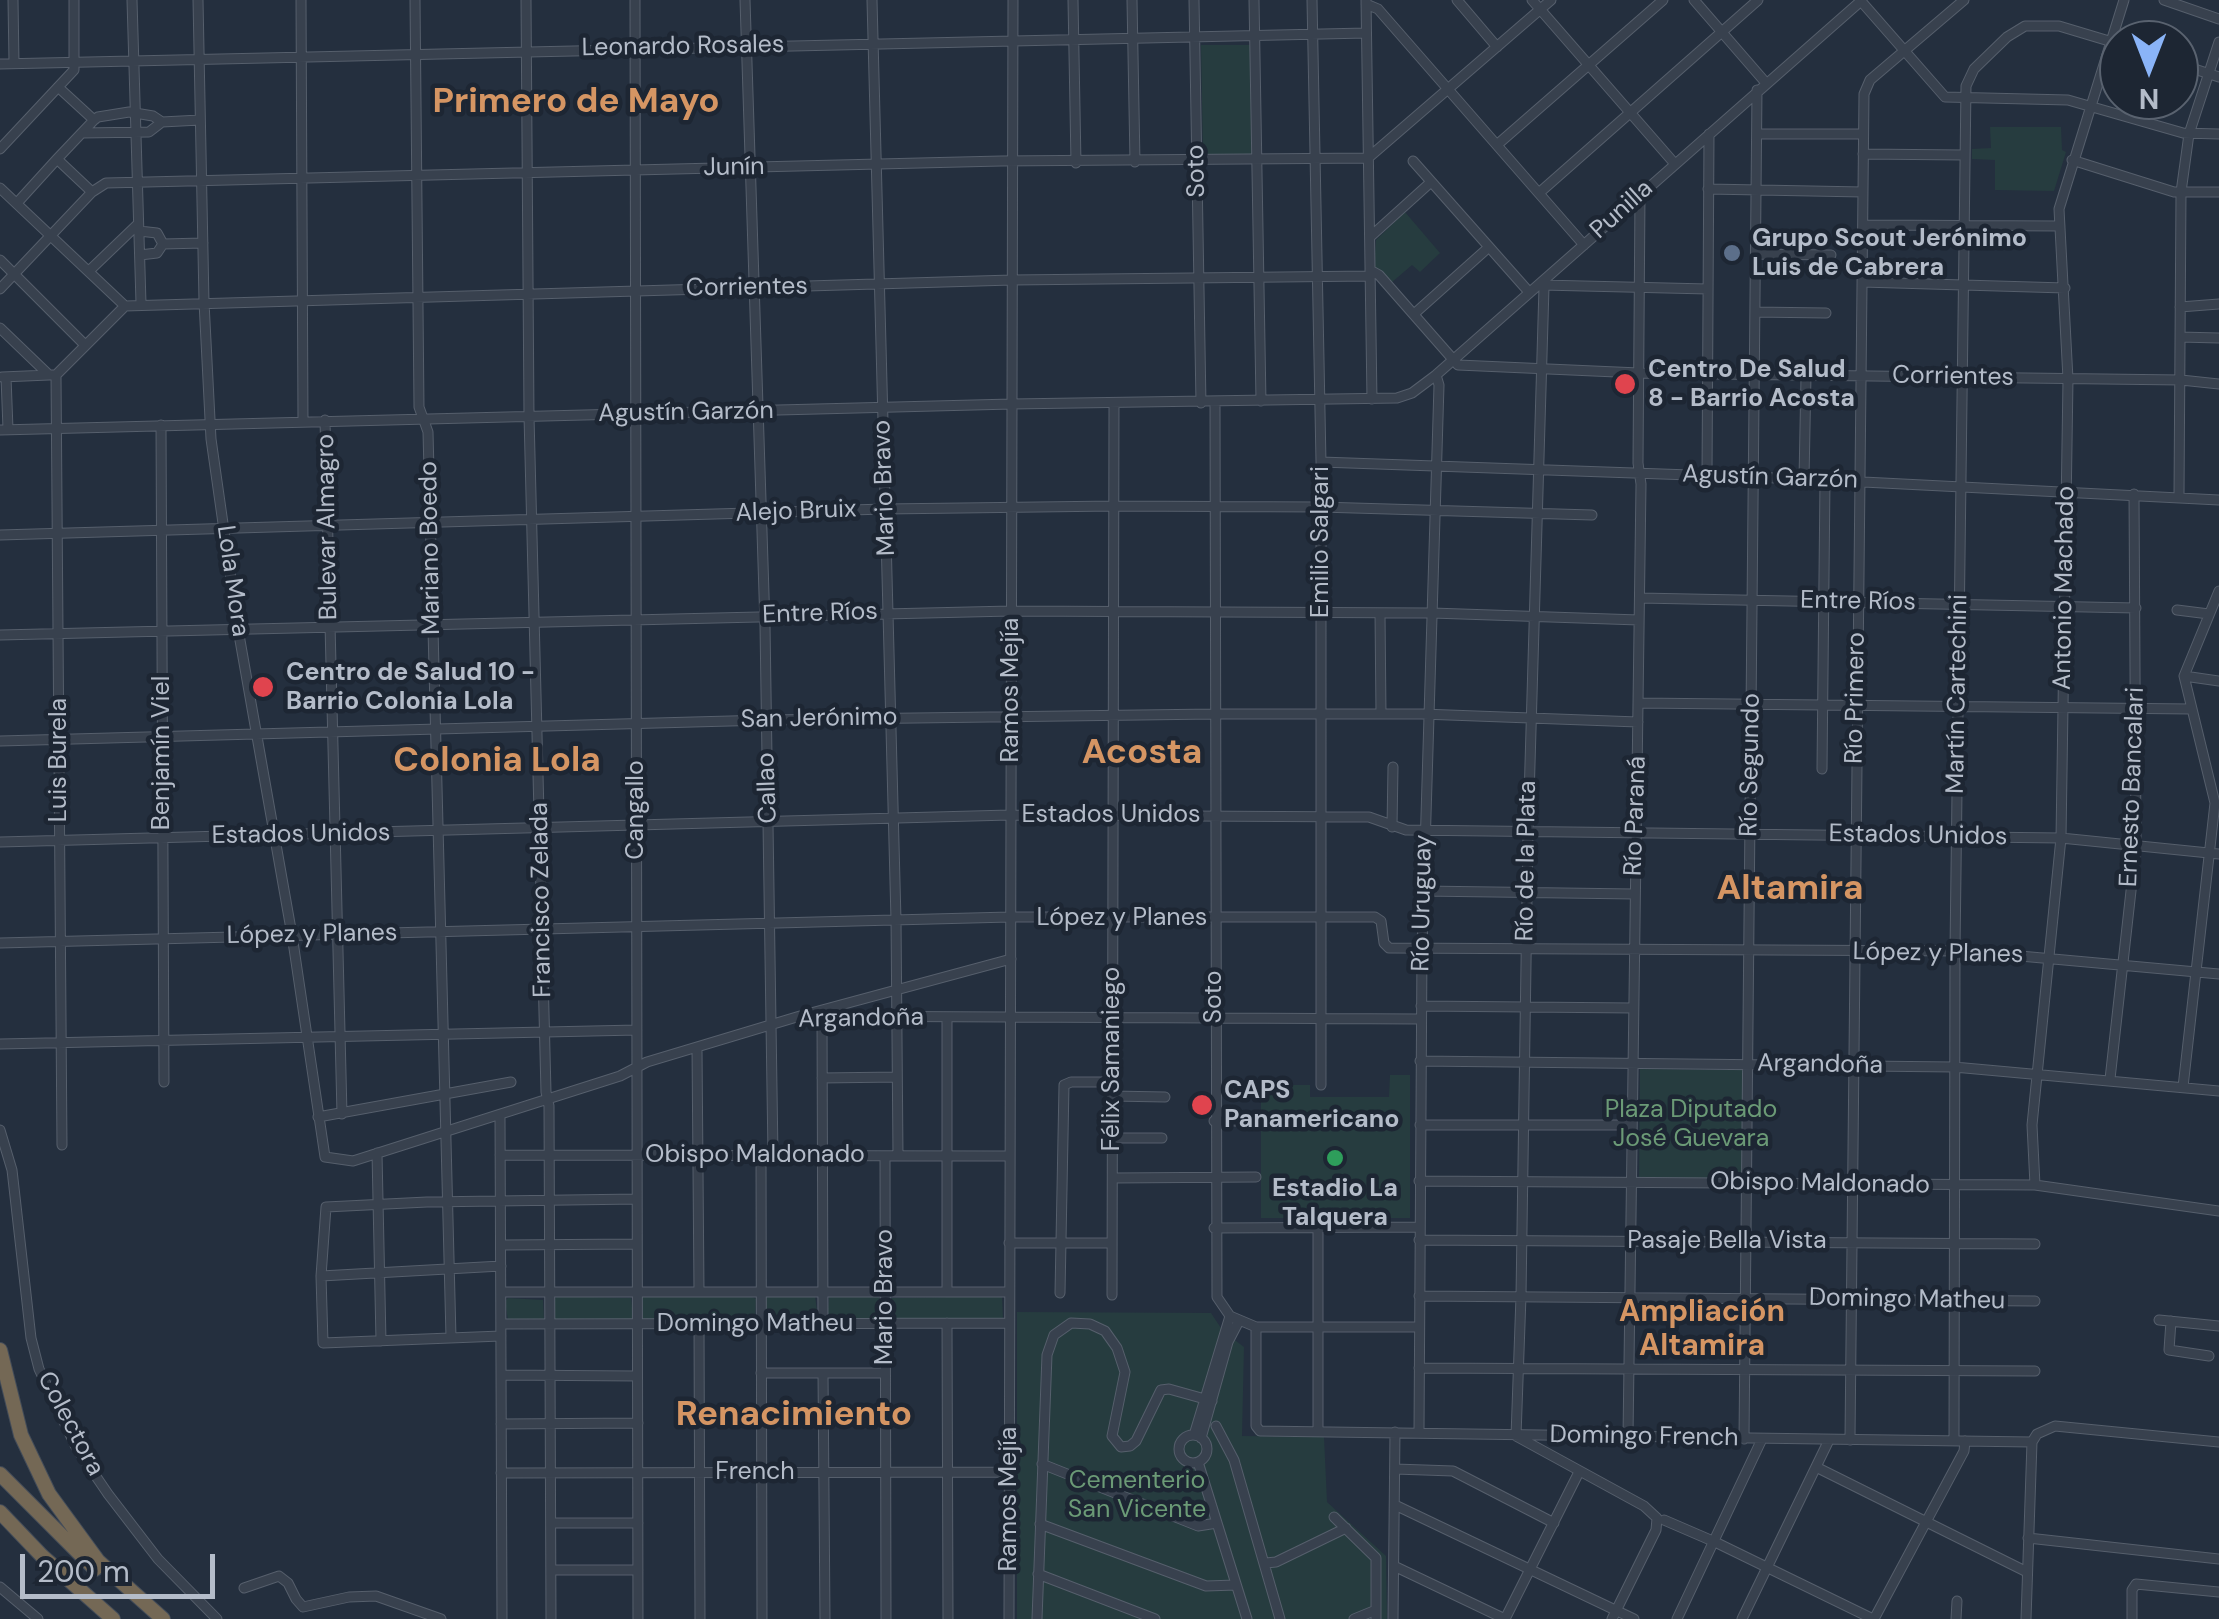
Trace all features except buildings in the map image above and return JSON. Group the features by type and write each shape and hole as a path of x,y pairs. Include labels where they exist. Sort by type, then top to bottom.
{"highway":[{"path":"0,1350 21,1434 49,1494 98,1561 163,1619"},
{"path":"0,1474 57,1534 153,1619"},
{"path":"0,1512 108,1615"},
{"path":"0,1524 62,1584 108,1615"}],"street":[{"path":"13,0 14,63"},
{"path":"0,149 74,70 74,0"},
{"path":"132,0 141,304"},
{"name":"Lola Mora","path":"198,0 210,423 238,629 292,935 325,1157"},
{"name":"Bulevar Almagro","path":"301,0 303,420"},
{"name":"Mariano Boedo","path":"415,0 420,407 428,427 452,1338"},
{"name":"Francisco Zelada","path":"526,0 529,416 550,1155 551,1619"},
{"name":"Cangallo","path":"635,0 638,1619"},
{"name":"Callao","path":"745,0 764,616 773,1156"},
{"name":"Mario Bravo","path":"872,0 896,919 898,1156"},
{"name":"Ramos Mejía","path":"1009,1619 1013,0"},
{"path":"1073,0 1076,163"},
{"path":"1132,0 1134,162"},
{"name":"Soto","path":"1194,0 1201,402"},
{"path":"1254,0 1261,401"},
{"name":"Emilio Salgari","path":"1312,0 1320,462 1320,1085"},
{"path":"1457,0 1497,48"},
{"path":"1532,0 1675,164"},
{"path":"1368,158 1551,0"},
{"path":"1498,144 1663,0"},
{"path":"1694,0 1762,87"},
{"path":"1539,193 1758,0"},
{"path":"1861,0 1945,98 2063,99 2189,134 2219,134"},
{"name":"Punilla","path":"1372,399 1404,396 1436,375 1861,0"},
{"name":"Río Primero","path":"1850,1440 1863,134 1868,84 1964,0"},
{"path":"2164,0 2219,19"},
{"path":"1366,2 1372,399"},
{"path":"1366,2 1378,9 1584,245"},
{"name":"Martín Cartechini","path":"1874,1619 1964,1451 1953,1369 1953,1243 1962,285 1968,80 1974,69 2019,29 2048,24 2099,38"},
{"name":"Leonardo Rosales","path":"0,64 1366,33"},
{"path":"2179,495 2181,192 2189,134 2214,75 2219,42"},
{"name":"Antonio Machado","path":"2035,1185 2032,1131 2061,838 2068,378 2060,202 2099,83"},
{"path":"58,87 94,120"},
{"name":"Río Segundo","path":"1744,1438 1756,190 1762,87"},
{"path":"17,203 94,120 110,113 135,112 162,122 200,120"},
{"path":"82,134 154,130 162,122"},
{"path":"1707,475 1709,134"},
{"path":"1757,134 1863,134"},
{"path":"1863,154 1964,155"},
{"name":"Junín","path":"96,188 138,182 525,172 1368,158"},
{"path":"0,289 96,188 57,159"},
{"path":"2072,160 2181,192 2219,192"},
{"path":"1413,162 1529,292"},
{"path":"1370,238 1431,182"},
{"path":"0,188 124,306 52,375 3,377 4,429"},
{"path":"1708,190 1863,192"},
{"name":"Río Paraná","path":"1628,1437 1640,620 1640,194"},
{"path":"1863,225 2060,226"},
{"path":"139,228 158,233 164,244"},
{"path":"90,270 139,228"},
{"path":"164,244 203,243"},
{"path":"140,255 157,253 164,244"},
{"path":"1414,314 1490,247"},
{"path":"1756,254 1831,255"},
{"path":"0,260 84,344"},
{"path":"1370,273 1379,275 1452,359"},
{"name":"Corrientes","path":"124,306 1370,273"},
{"path":"1862,282 2065,288"},
{"path":"1542,285 1708,288"},
{"name":"Río de la Plata","path":"1516,1436 1542,285"},
{"path":"2180,307 2219,304"},
{"path":"1755,312 1826,313"},
{"path":"0,328 52,375"},
{"path":"2180,338 2219,338"},
{"name":"Corrientes","path":"1452,359 1458,366 1540,369 2181,380 2219,384"},
{"name":"Luis Burela","path":"52,375 58,428 62,1145"},
{"name":"Río Uruguay","path":"1419,1432 1420,1061 1439,385 1436,375"},
{"path":"1804,479 1806,376"},
{"name":"Agustín Garzón","path":"4,429 1372,399"},
{"name":"Soto","path":"1216,402 1214,1228 1216,1291 1235,1319"},
{"name":"Félix Samaniego","path":"1112,1295 1114,404"},
{"name":"Bulevar Almagro","path":"325,420 342,1114"},
{"name":"Benjamín Viel","path":"161,424 164,1082"},
{"name":"Agustín Garzón","path":"1320,462 1804,479 2219,500"},
{"path":"1822,770 1825,480"},
{"name":"Ernesto Bancalari","path":"2110,1079 2136,846 2134,494"},
{"name":"Alejo Bruix","path":"0,535 760,512 1114,506 1592,515"},
{"path":"2183,1087 2195,972 2214,854 2214,794 2184,676 2219,591"},
{"name":"Entre Ríos","path":"1640,598 2136,608"},
{"path":"2177,610 2209,614"},
{"name":"Entre Ríos","path":"0,635 888,613 1432,613 1640,620"},
{"path":"1380,613 1382,714"},
{"path":"2184,676 2219,681"},
{"path":"1639,702 2190,710"},
{"name":"San Jerónimo","path":"0,741 766,720 1214,714 1382,714 1638,722"},
{"path":"1392,827 1393,767"},
{"name":"Estados Unidos","path":"0,842 1010,814 1369,816 1392,827 1424,830 2061,838 2214,854"},
{"path":"1423,892 1634,894"},
{"name":"López y Planes","path":"0,943 896,919 1320,917 1379,918 1386,947 1955,951 2219,974"},
{"path":"800,1016 1011,959"},
{"path":"1421,1006 1632,1008"},
{"name":"Argandoña","path":"325,1157 344,1162 548,1100 800,1016 1421,1020"},
{"path":"822,1017 822,1324"},
{"path":"947,1018 947,1292"},
{"path":"0,1044 637,1030"},
{"path":"697,1048 699,1291"},
{"name":"Argandoña","path":"1420,1061 1954,1067 2219,1091"},
{"path":"822,1078 897,1078"},
{"path":"318,1117 511,1082"},
{"path":"1060,1293 1064,1085 1112,1082"},
{"path":"1112,1096 1165,1097"},
{"path":"500,1115 502,1619"},
{"path":"1214,1120 1257,1120"},
{"path":"1420,1124 1632,1124"},
{"name":"Colectora","path":"0,1130 12,1170 30,1338 39,1369 76,1447 108,1494 158,1559 216,1619"},
{"path":"1112,1138 1162,1138"},
{"path":"377,1152 381,1341"},
{"name":"Obispo Maldonado","path":"500,1155 1009,1156"},
{"path":"761,1156 762,1619"},
{"name":"Mario Bravo","path":"885,1156 886,1619"},
{"path":"1113,1178 1256,1177"},
{"name":"Obispo Maldonado","path":"1419,1181 2035,1185 2219,1210"},
{"path":"501,1336 323,1343 321,1276 326,1208 450,1201 637,1200"},
{"path":"1214,1228 1419,1227"},
{"path":"1318,1228 1318,1432"},
{"name":"Pasaje Bella Vista","path":"1419,1240 2035,1244"},
{"path":"1009,1243 1112,1243"},
{"path":"502,1245 637,1244"},
{"path":"321,1276 501,1266"},
{"name":"Domingo Matheu","path":"501,1292 1009,1292"},
{"name":"Domingo Matheu","path":"1419,1296 2035,1302"},
{"path":"1198,1437 1235,1319 1256,1326 1419,1327"},
{"path":"2158,1320 2219,1326"},
{"path":"2171,1321 2169,1350 2210,1356"},
{"name":"Domingo Matheu","path":"501,1324 1010,1323"},
{"path":"699,1324 700,1619"},
{"path":"948,1324 948,1619"},
{"path":"1037,1619 1048,1344 1054,1335 1066,1325 1096,1326 1108,1334 1117,1348 1125,1372 1112,1436 1122,1447 1136,1442 1162,1390 1208,1400"},
{"name":"Domingo French","path":"1256,1326 1257,1430 1960,1441 2034,1438 2055,1426 2219,1442"},
{"path":"1419,1368 2035,1371"},
{"path":"761,1373 885,1373"},
{"path":"823,1373 824,1619"},
{"path":"501,1375 637,1376"},
{"path":"501,1424 638,1423"},
{"path":"1216,1426 1234,1460 1280,1619"},
{"path":"1393,1619 1396,1432"},
{"path":"1516,1436 1644,1506 1660,1519 1874,1619"},
{"path":"1198,1437 1206,1445 1206,1453 1198,1462 1188,1462 1180,1451 1185,1438 1198,1437"},
{"path":"2026,1619 2034,1438"},
{"path":"1677,1619 1762,1439"},
{"path":"1742,1619 1829,1440"},
{"path":"1198,1462 1247,1619"},
{"path":"1042,1464 1198,1526 1217,1523"},
{"path":"1816,1467 2028,1572"},
{"path":"1396,1469 1453,1471 1554,1523"},
{"name":"French","path":"501,1473 1009,1472"},
{"path":"1394,1566 1504,1619 1579,1472"},
{"path":"1395,1505 1614,1615 1634,1619"},
{"path":"1334,1517 1376,1558 1376,1614 1354,1619"},
{"path":"1614,1615 1660,1519"},
{"path":"551,1523 638,1522"},
{"path":"1040,1524 1206,1586 1236,1585"},
{"path":"1266,1563 1292,1555 1346,1528"},
{"path":"2028,1538 2219,1559"},
{"path":"552,1570 638,1570"},
{"path":"1038,1574 1155,1619"},
{"path":"244,1588 278,1576 288,1582 304,1607 362,1595 392,1600 427,1617 441,1619"},
{"path":"2132,1619 2132,1590 2136,1584 2219,1592"},
{"path":"0,1588 38,1619"},
{"path":"1956,1619 1958,1601"}],"green space":[{"path":"1201,45 1252,45 1254,156 1203,157"},
{"path":"1990,127 2061,127 2062,150 2066,152 2054,191 1995,190 1995,160 1972,159 1972,149 1991,148"},
{"path":"1405,212 1440,253 1420,272 1412,265 1391,283 1374,266 1376,240"},
{"name":"Plaza Diputado José Guevara","path":"1640,1069 1743,1070 1743,1180 1639,1180"},
{"name":"Estadio La Talquera","path":"1390,1075 1410,1075 1410,1218 1261,1218 1261,1085 1310,1085 1310,1097 1389,1097"},
{"path":"749,1295 756,1299 755,1320 641,1321 641,1297"},
{"path":"557,1296 631,1298 633,1316 631,1320 555,1320 553,1302"},
{"path":"766,1296 815,1296 818,1318 767,1322"},
{"path":"1002,1296 1003,1319 895,1321 889,1317 891,1298"},
{"path":"829,1297 879,1297 881,1319 831,1320 827,1318"},
{"path":"508,1298 543,1300 544,1319 508,1320"},
{"name":"Cementerio San Vicente","path":"1017,1312 1211,1313 1223,1331 1244,1347 1242,1436 1324,1437 1327,1502 1386,1556 1387,1619 1017,1619"}],"place":[{"name":"Grupo Scout Jerónimo Luis de Cabrera","path":"1732,253"},
{"name":"Centro De Salud 8 - Barrio Acosta","path":"1625,384"},
{"name":"Centro de Salud 10 - Barrio Colonia Lola","path":"263,687"},
{"name":"CAPS Panamericano","path":"1202,1105"},
{"name":"Estadio La Talquera","path":"1335,1158"}],"district":[{"name":"Primero de Mayo","path":"576,103"},
{"name":"Acosta","path":"1142,754"},
{"name":"Colonia Lola","path":"497,762"},
{"name":"Altamira","path":"1790,890"},
{"name":"Ampliación Altamira","path":"1702,1330"},
{"name":"Renacimiento","path":"794,1416"}]}
